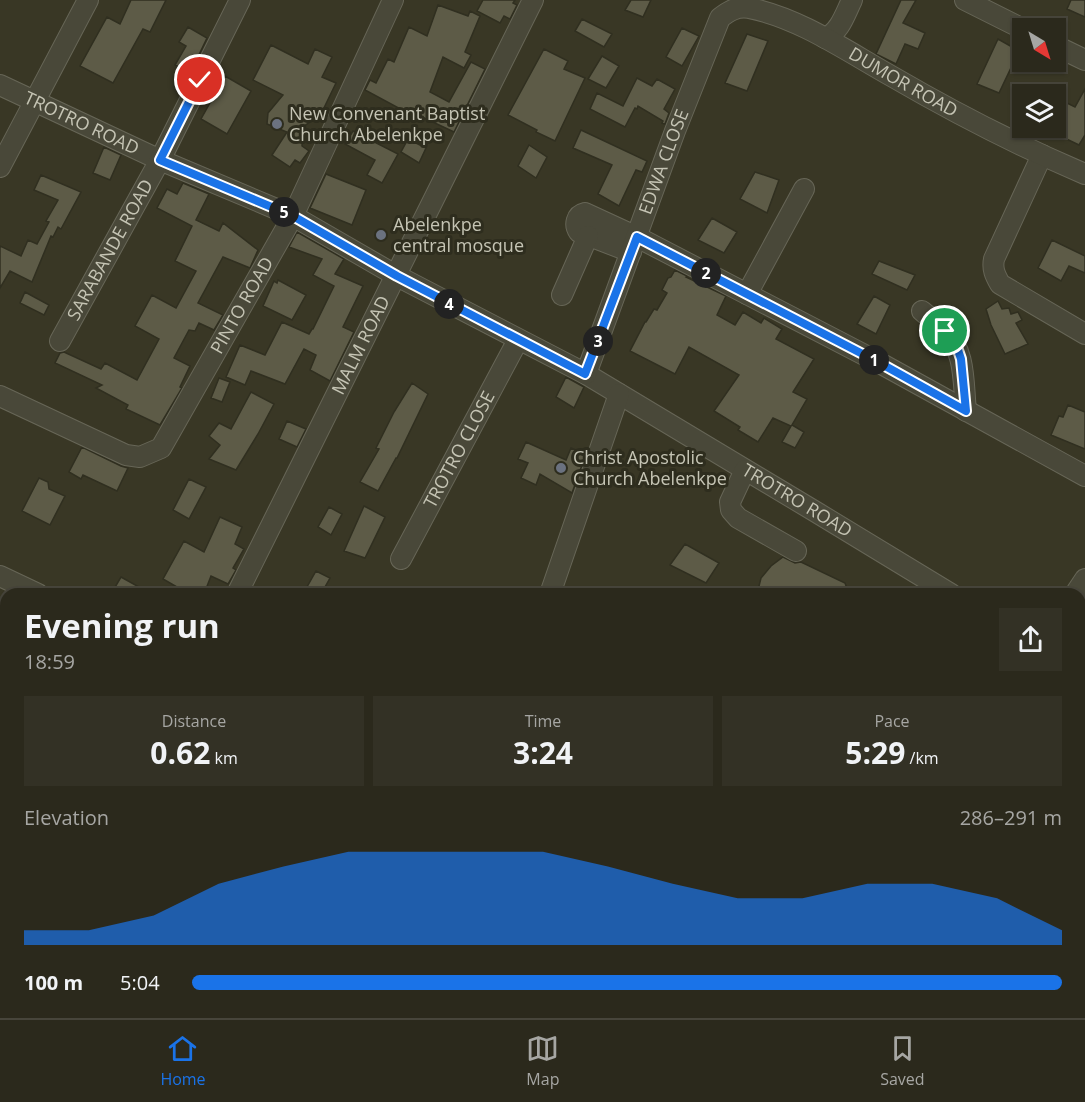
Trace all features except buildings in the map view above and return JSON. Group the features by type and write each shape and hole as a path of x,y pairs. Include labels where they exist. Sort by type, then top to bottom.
{"street":[{"path":"0,167 88,0"},
{"name":"SARABANDE ROAD","path":"60,341 160,160 240,0"},
{"name":"PINTO ROAD","path":"0,396 126,455 140,457 161,448 293,216 393,0"},
{"name":"MALM ROAD","path":"240,588 533,0"},
{"path":"825,38 832,35 840,26 852,0"},
{"path":"965,0 1012,24"},
{"name":"DUMOR ROAD","path":"720,18 731,10 746,7 773,14 825,38 893,78 1009,140 1085,174"},
{"name":"EDWA CLOSE","path":"585,374 675,130 720,18"},
{"path":"1066,51 1085,60"},
{"name":"TROTRO ROAD","path":"0,85 160,160 293,216 397,276 585,374 941,588"},
{"path":"1042,155 992,267 1000,284 1085,334"},
{"path":"747,294 804,189"},
{"path":"562,295 588,236 579,232 576,227 579,216 585,213 634,245 747,294 878,362 1085,476"},
{"path":"922,311 945,331 957,347 961,359 966,411"},
{"name":"TROTRO CLOSE","path":"401,559 518,340"},
{"path":"552,588 619,394"},
{"path":"745,470 730,502 731,510 738,518 796,551"},
{"path":"0,576 25,588"}],"place":[{"name":"New Convenant Baptist Church Abelenkpe","path":"277,124"},
{"name":"Abelenkpe central mosque","path":"381,235"},
{"name":"Christ Apostolic Church Abelenkpe","path":"561,468"}],"route":[{"path":"200,80 160,160 293,216 397,276 585,374 637,237 878,362 966,411 961,359 957,347 945,331"}]}
